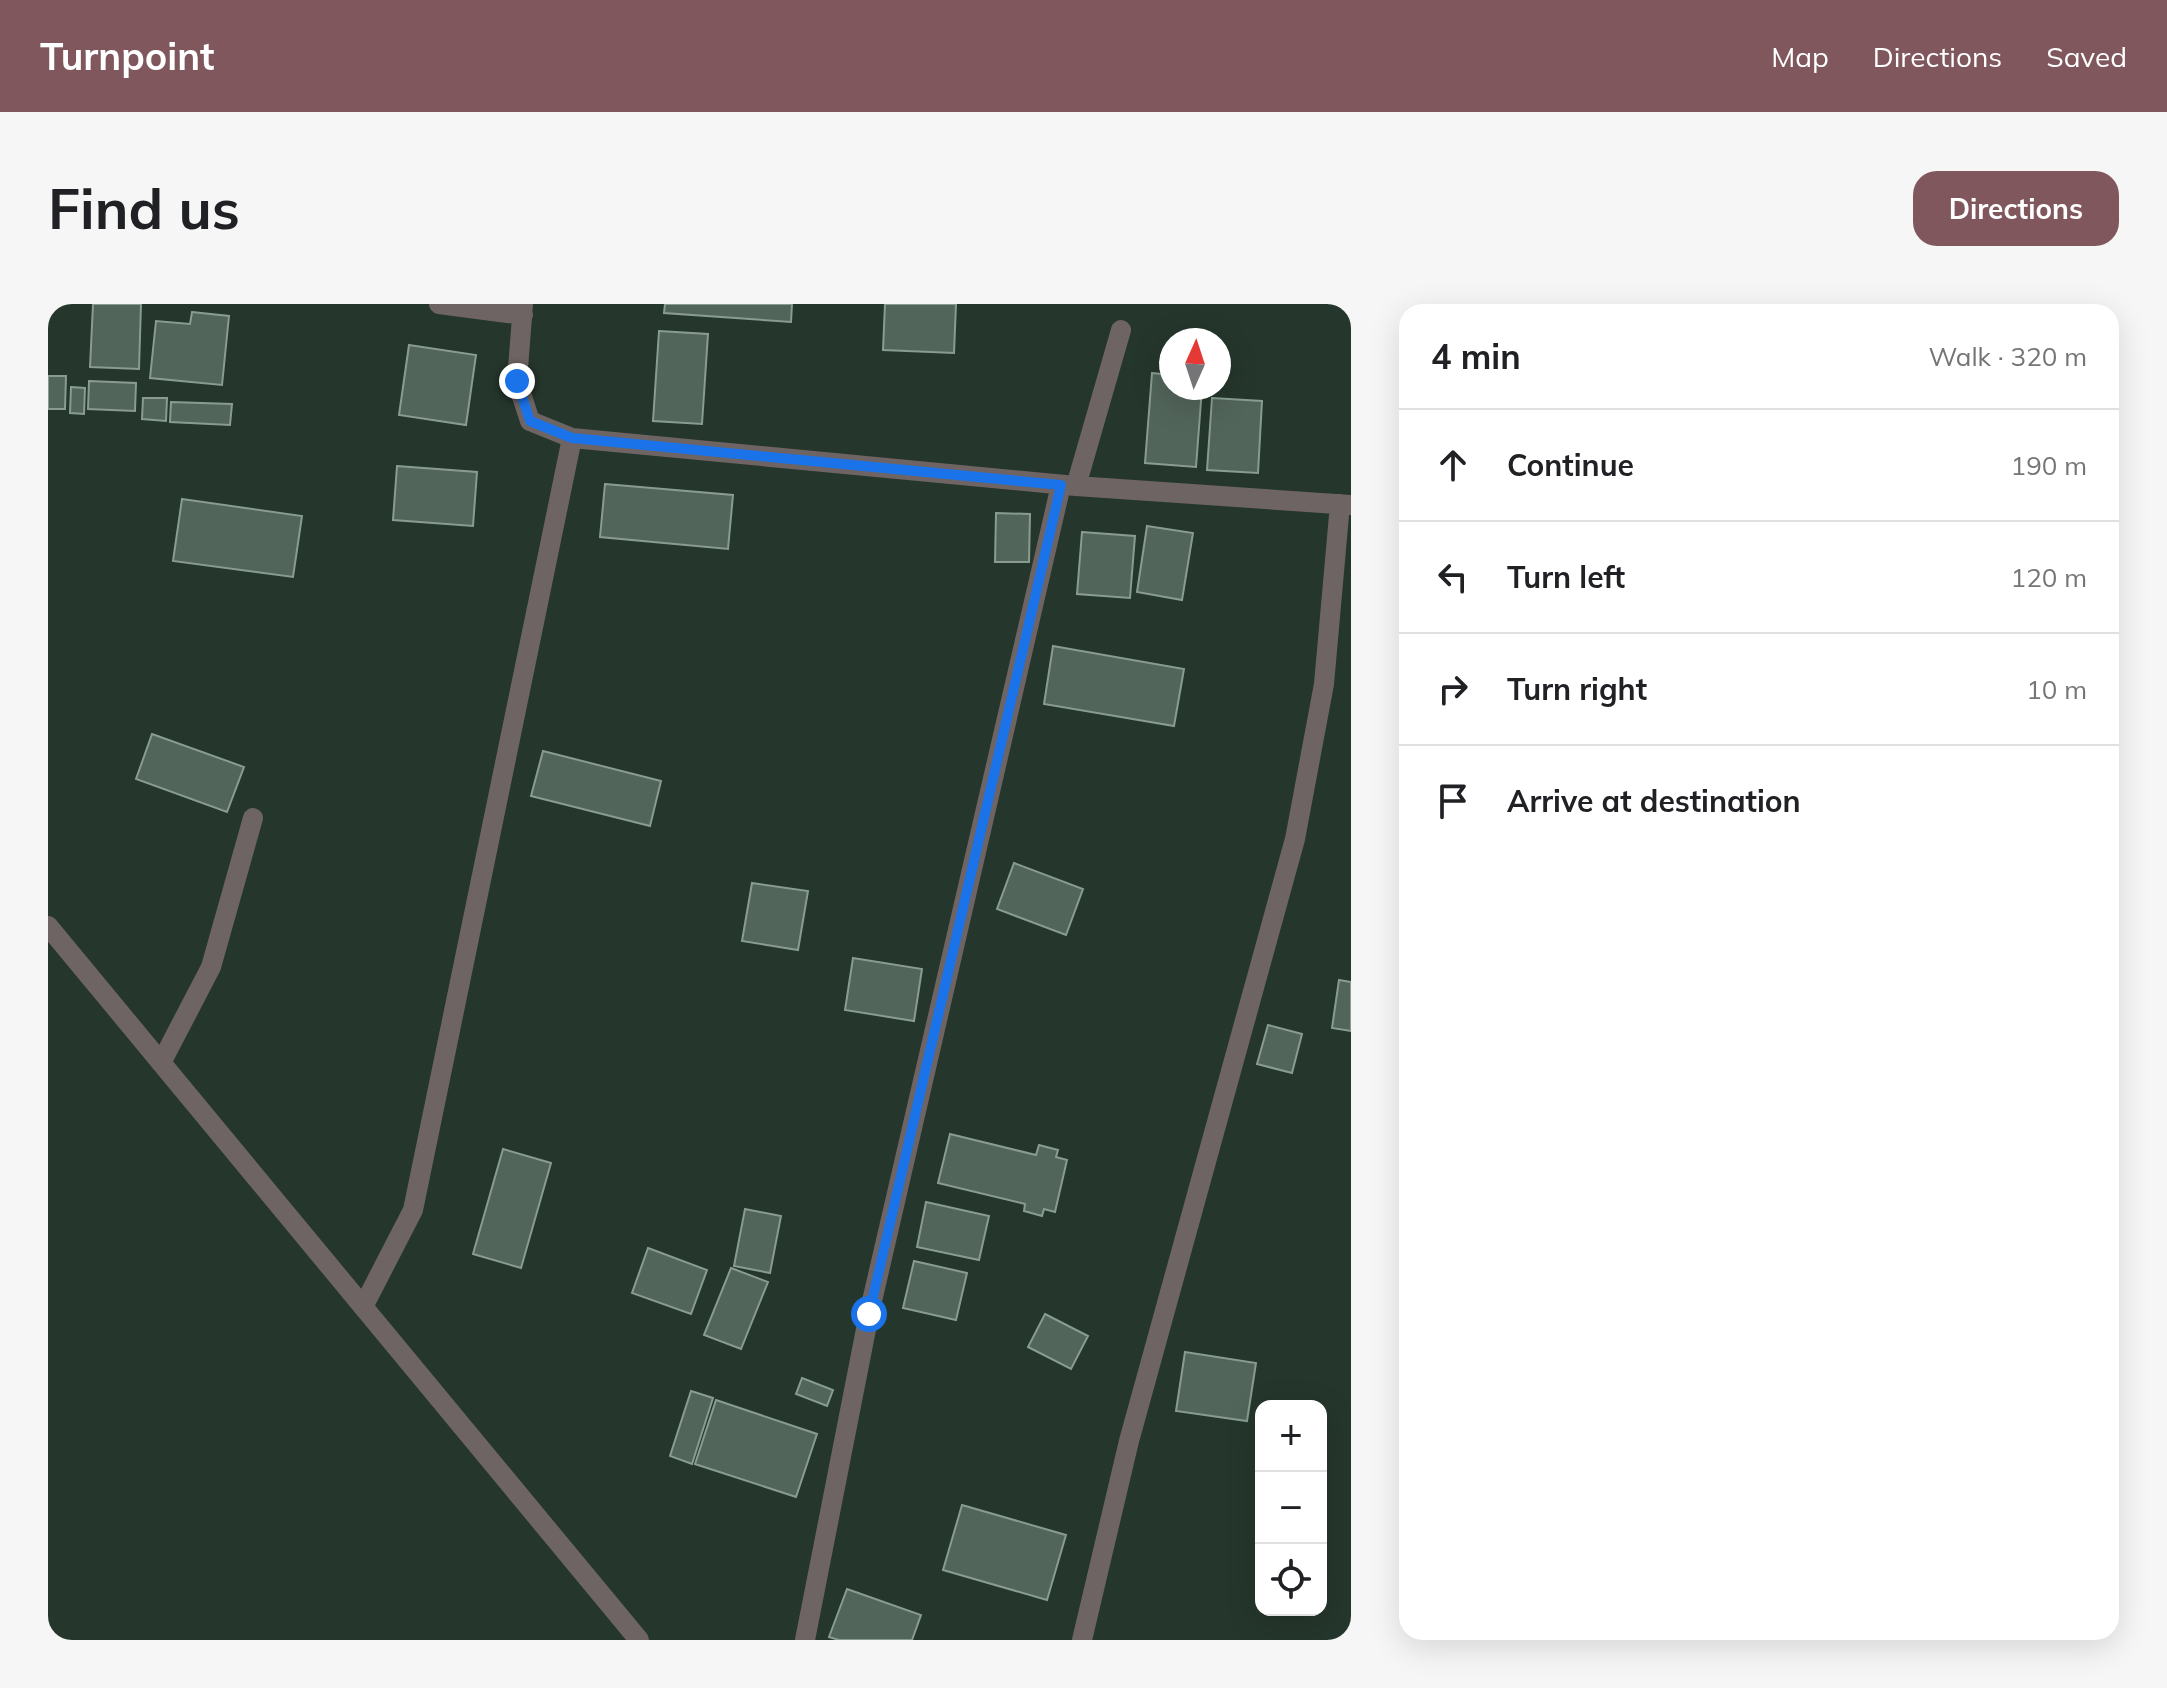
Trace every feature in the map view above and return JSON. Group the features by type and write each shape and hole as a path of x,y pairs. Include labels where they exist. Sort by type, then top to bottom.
{"street":[{"path":"439,304 523,309 517,381 530,421 572,438 1069,486 1346,504 1324,684 1295,839 1129,1441 1082,1640"},
{"path":"805,1640 869,1314 1069,486 1121,330"},
{"path":"363,1307 413,1210 572,438"},
{"path":"161,1063 211,967 253,818"},
{"path":"48,926 639,1640"}],"building":[{"path":"93,304 141,304 139,369 90,367"},
{"path":"665,304 792,304 791,322 664,313"},
{"path":"885,304 956,304 954,353 883,350"},
{"path":"192,312 229,316 222,385 150,378 156,321 190,324"},
{"path":"659,331 708,334 702,424 653,421"},
{"path":"409,345 476,355 466,425 399,415"},
{"path":"1152,373 1159,374 1159,400 1201,400 1196,467 1145,463"},
{"path":"48,376 66,376 65,409 48,409"},
{"path":"89,381 136,383 135,411 88,409"},
{"path":"71,387 85,388 84,414 70,413"},
{"path":"143,398 167,398 166,421 142,419"},
{"path":"1212,400 1262,401 1258,473 1207,470"},
{"path":"171,402 232,404 230,425 170,422"},
{"path":"397,466 477,472 473,526 393,520"},
{"path":"605,484 733,495 728,549 600,537"},
{"path":"182,499 302,516 293,577 173,561"},
{"path":"996,513 1030,514 1029,562 995,562"},
{"path":"1147,526 1193,533 1182,600 1137,592"},
{"path":"1082,532 1135,536 1130,598 1077,594"},
{"path":"1053,646 1184,669 1174,726 1044,704"},
{"path":"152,734 244,767 227,812 136,779"},
{"path":"543,751 661,781 650,826 531,796"},
{"path":"1014,863 1083,889 1066,935 997,909"},
{"path":"752,883 808,891 798,950 742,941"},
{"path":"853,958 922,969 914,1021 845,1010"},
{"path":"1339,980 1351,982 1351,1031 1332,1028"},
{"path":"1268,1025 1302,1034 1292,1073 1257,1064"},
{"path":"950,1134 1036,1155 1039,1145 1058,1150 1056,1157 1067,1160 1055,1212 1044,1209 1042,1216 1024,1211 1025,1204 938,1183"},
{"path":"503,1149 551,1163 521,1268 473,1254"},
{"path":"926,1202 989,1216 979,1260 917,1247"},
{"path":"745,1209 781,1216 770,1273 734,1266"},
{"path":"648,1248 707,1270 691,1314 632,1293"},
{"path":"914,1261 967,1273 956,1320 903,1308"},
{"path":"731,1268 768,1282 741,1349 704,1335"},
{"path":"1045,1314 1088,1336 1071,1369 1028,1347"},
{"path":"1185,1352 1256,1363 1247,1421 1176,1411"},
{"path":"802,1378 833,1390 827,1406 796,1394"},
{"path":"691,1391 713,1398 692,1464 670,1456"},
{"path":"716,1400 817,1434 796,1497 695,1464"},
{"path":"962,1505 1066,1535 1047,1600 943,1570"},
{"path":"847,1589 921,1615 912,1640 839,1640 829,1637"}],"route":[{"path":"517,381 530,421 572,438 1061,485 869,1314"}]}
